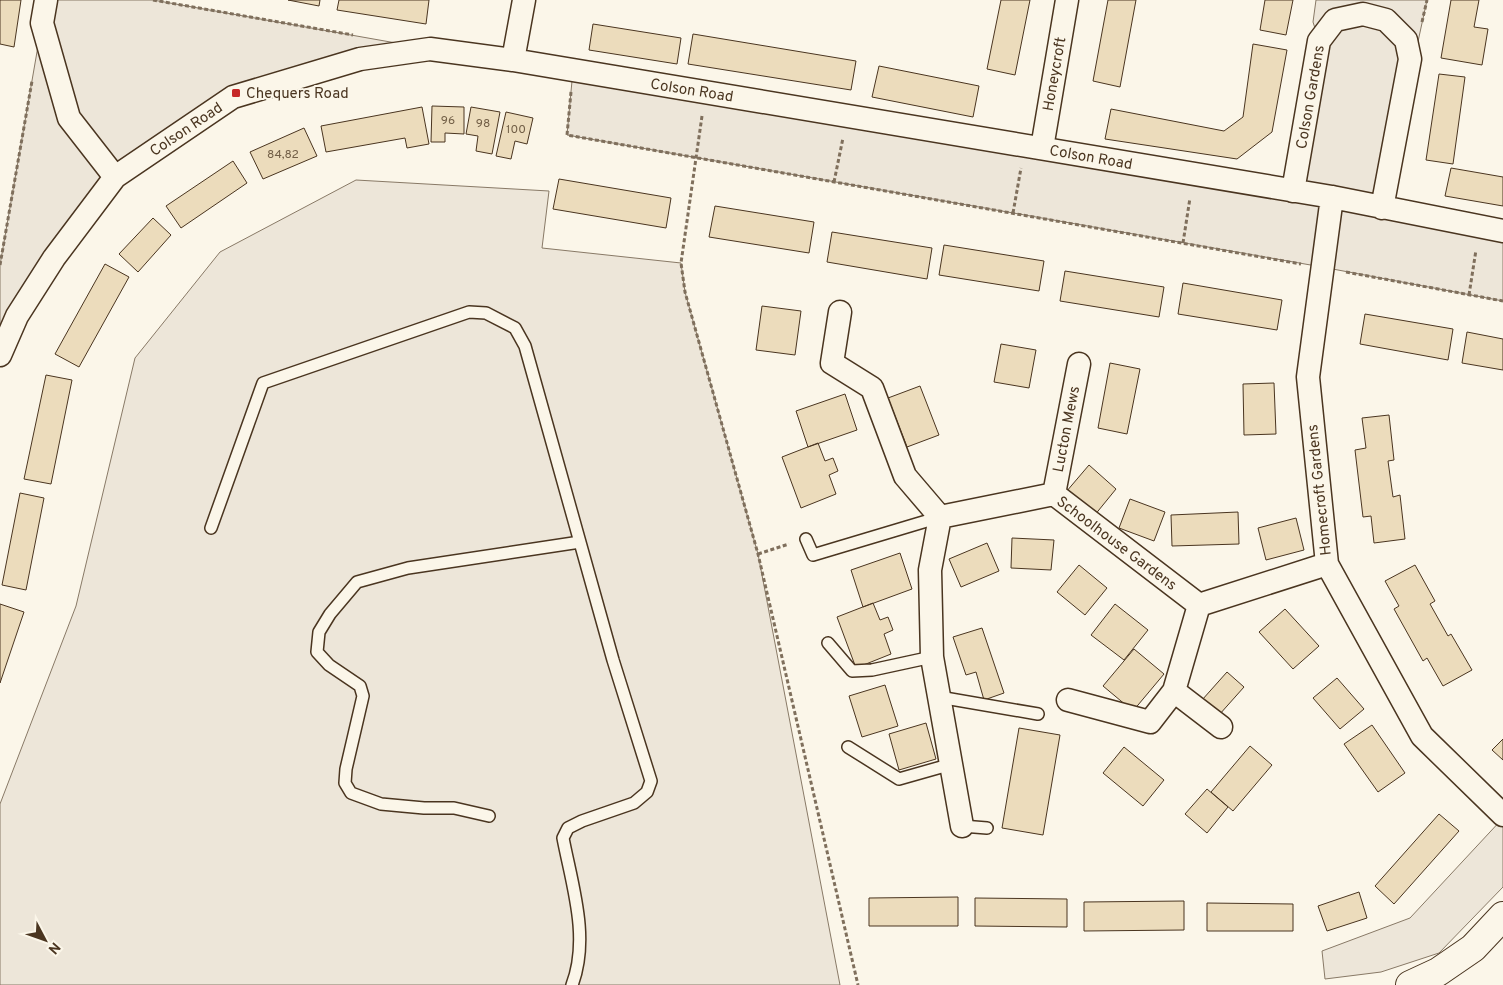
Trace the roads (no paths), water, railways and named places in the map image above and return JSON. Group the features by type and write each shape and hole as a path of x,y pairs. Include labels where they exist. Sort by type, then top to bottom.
{"street":[{"path":"46,0 42,23 69,118 115,177"},
{"path":"513,60 524,0"},
{"name":"Honeycroft","path":"1033,147 1067,0"},
{"name":"Colson Gardens","path":"1293,191 1319,41 1335,20 1363,14 1386,20 1406,40 1410,58 1382,208"},
{"name":"Colson Road","path":"0,355 17,316 54,258 115,177 233,97 360,59 430,49 513,60 1332,197 1503,231"},
{"name":"Homecroft Gardens","path":"1332,197 1308,377 1327,564 1422,736 1503,815"},
{"path":"840,312 832,363 872,388 905,476 940,518 930,570 932,656 962,826"},
{"name":"Lucton Mews","path":"1054,494 1079,364"},
{"name":"Schoolhouse Gardens","path":"940,518 1054,494 1199,605"},
{"path":"1068,700 1150,722 1174,691 1199,605 1327,564"},
{"path":"1174,691 1221,727"},
{"path":"1410,985 1438,972 1473,948 1503,916"}],"lane":[{"path":"211,528 264,383 469,312 486,313 515,328 525,346 614,660 651,781 647,792 634,804 582,821 568,828 563,838 580,929 578,970 572,985"},
{"path":"806,539 813,555 940,518"},
{"path":"489,816 454,808 424,808 381,804 351,793 345,783 346,769 363,696 360,686 329,665 317,652 319,632 330,614 357,582 408,568 580,542"},
{"path":"828,642 852,671 872,670 932,656"},
{"path":"939,697 1038,714"},
{"path":"848,747 899,779 952,764"},
{"path":"962,826 987,828"}],"place":[{"name":"Chequers Road","path":"236,93"}]}
